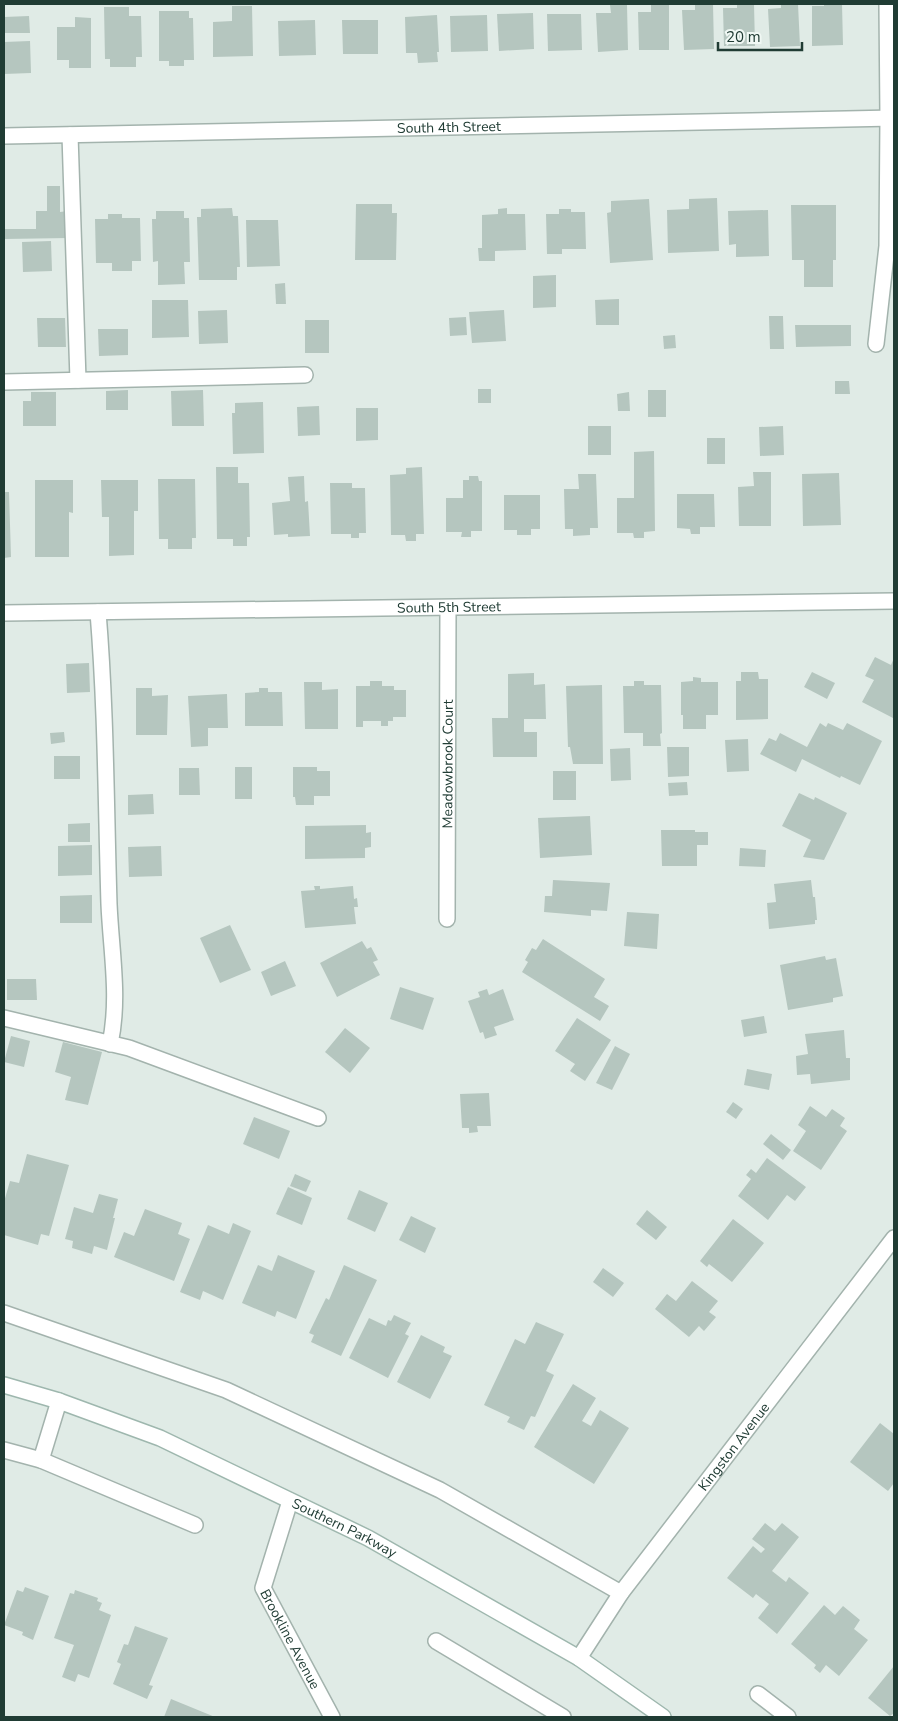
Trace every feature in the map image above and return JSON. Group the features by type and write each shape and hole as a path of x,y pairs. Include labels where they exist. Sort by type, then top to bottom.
{"street":[{"path":"876,344 887,246 891,118 887,4"},
{"name":"South 4th Street","path":"4,136 891,118"},
{"path":"70,135 78,380"},
{"path":"4,382 305,375"},
{"name":"South 5th Street","path":"4,613 894,601"},
{"name":"Meadowbrook Court","path":"447,919 448,608"},
{"path":"98,612 103,678 109,897 115,988 115,1023 110,1044"},
{"path":"4,1018 129,1048 318,1118"},
{"name":"Kingston Avenue","path":"579,1658 621,1593 894,1238"},
{"path":"4,1313 226,1390 440,1490 621,1593"},
{"name":"Southern Parkway","path":"4,1385 59,1401 160,1438 368,1538 579,1658 663,1717"},
{"path":"40,1460 59,1401"},
{"path":"4,1450 40,1460 195,1525"},
{"name":"Brookline Avenue","path":"290,1501 263,1588 332,1717"},
{"path":"436,1641 563,1717"},
{"path":"758,1694 788,1717"}],"building":[{"path":"651,4 669,4 669,50 639,50 638,12 651,12"},
{"path":"695,4 713,4 714,49 684,50 682,10 695,10"},
{"path":"737,4 754,4 755,46 724,46 723,8 737,8"},
{"path":"781,4 798,4 800,46 770,47 768,9 781,8"},
{"path":"824,4 842,4 843,45 812,46 812,6 824,6"},
{"path":"610,5 627,5 628,50 598,52 596,13 611,13"},
{"path":"232,6 252,6 253,56 213,57 213,22 232,21"},
{"path":"104,7 129,7 129,16 141,16 142,57 136,57 136,67 110,67 110,59 105,59"},
{"path":"159,11 189,11 189,18 193,18 194,60 184,60 184,66 169,66 169,61 159,61"},
{"path":"533,13 534,49 499,51 497,14"},
{"path":"547,14 581,14 582,50 548,51"},
{"path":"437,15 438,62 418,63 417,53 406,53 405,17"},
{"path":"487,15 488,51 451,52 450,16"},
{"path":"29,16 30,33 4,33 4,17"},
{"path":"75,17 91,18 91,68 69,68 69,60 57,60 57,27 75,27"},
{"path":"315,20 316,55 279,56 278,21"},
{"path":"342,20 378,20 378,54 343,54"},
{"path":"30,41 31,73 4,74 4,42"},
{"path":"47,186 60,186 60,212 68,211 69,238 4,239 4,229 36,229 36,211 47,211"},
{"path":"717,198 719,251 668,253 667,210 689,209 689,199"},
{"path":"649,199 653,260 610,263 607,213 611,212 611,201"},
{"path":"356,204 392,204 392,213 397,213 396,260 355,260"},
{"path":"791,205 836,205 836,260 833,260 833,287 804,287 804,260 792,260"},
{"path":"232,208 233,216 238,216 240,267 237,267 237,280 199,280 197,217 201,217 201,209"},
{"path":"507,208 507,214 525,214 526,250 495,251 495,261 479,261 478,248 482,248 482,215 498,214 498,209"},
{"path":"559,209 571,209 571,212 585,212 586,249 562,249 562,254 547,254 546,214 559,214"},
{"path":"768,210 769,256 736,257 736,244 729,245 728,211"},
{"path":"156,211 184,211 184,218 189,218 190,262 184,262 185,284 158,285 158,261 153,262 152,219 156,219"},
{"path":"108,214 122,214 122,218 140,218 141,261 132,261 132,271 112,271 112,263 96,263 95,219 108,219"},
{"path":"246,220 278,220 280,266 247,267"},
{"path":"51,241 52,271 23,272 22,242"},
{"path":"556,275 556,307 533,308 533,276"},
{"path":"285,283 286,304 276,304 275,284"},
{"path":"619,299 619,325 596,325 595,300"},
{"path":"152,300 188,300 189,337 152,338"},
{"path":"227,310 228,343 199,344 198,311"},
{"path":"504,310 506,341 472,343 469,312"},
{"path":"769,316 783,316 784,349 770,349"},
{"path":"466,317 467,335 450,336 449,318"},
{"path":"37,318 65,318 66,347 38,347"},
{"path":"305,320 329,320 329,353 305,353"},
{"path":"795,325 851,325 851,346 796,347"},
{"path":"98,329 128,329 128,355 99,356"},
{"path":"675,335 676,348 664,349 663,336"},
{"path":"835,381 849,381 850,394 835,394"},
{"path":"478,389 491,389 491,403 478,403"},
{"path":"128,390 128,410 106,410 106,391"},
{"path":"203,390 204,426 172,426 171,391"},
{"path":"648,390 666,390 666,417 648,417"},
{"path":"31,392 56,392 56,426 23,426 23,401 31,401"},
{"path":"629,392 630,411 618,411 617,394"},
{"path":"263,402 264,453 233,454 232,413 235,413 235,403"},
{"path":"319,406 320,435 298,436 297,407"},
{"path":"356,408 378,408 378,440 356,441"},
{"path":"588,426 611,426 611,455 588,455"},
{"path":"783,426 784,455 760,456 759,427"},
{"path":"707,438 725,438 725,464 707,464"},
{"path":"654,451 655,531 644,532 644,538 634,538 633,533 617,533 617,498 634,498 634,452"},
{"path":"216,467 238,467 238,483 249,483 250,537 247,537 247,546 233,546 233,539 217,539"},
{"path":"422,467 424,534 416,534 416,541 406,541 405,535 391,535 390,475 406,474 406,468"},
{"path":"753,472 771,472 771,526 739,526 738,487 754,486"},
{"path":"839,473 841,525 803,526 802,474"},
{"path":"578,474 596,474 598,528 590,528 590,535 573,536 573,529 565,529 564,489 579,489"},
{"path":"304,476 305,502 308,501 310,536 288,537 288,534 274,535 272,503 290,501 288,477"},
{"path":"469,476 478,476 479,481 482,481 482,531 471,531 471,537 461,537 462,532 446,532 446,498 463,498 463,480 469,480"},
{"path":"158,479 195,479 196,538 192,538 192,549 168,549 168,539 159,539"},
{"path":"35,480 73,480 73,513 69,512 69,557 35,557"},
{"path":"101,480 138,480 138,511 134,511 134,555 109,556 109,517 102,517"},
{"path":"330,483 352,483 352,488 365,488 366,533 359,533 359,538 351,538 351,534 331,534"},
{"path":"4,492 9,492 11,557 4,558"},
{"path":"677,494 714,494 715,527 700,527 700,534 691,534 690,529 677,528"},
{"path":"504,495 540,495 540,529 531,529 531,535 517,535 517,530 504,530"},
{"path":"875,657 891,665 894,658 893,718 862,702 874,680 865,676"},
{"path":"89,663 90,692 67,693 66,664"},
{"path":"741,672 758,672 759,679 768,679 768,719 736,720 736,681 741,681"},
{"path":"812,672 835,683 827,699 804,687"},
{"path":"534,673 534,685 545,684 546,719 524,719 524,732 537,732 537,757 493,757 492,718 508,718 508,674"},
{"path":"693,677 701,678 701,682 718,682 718,715 706,715 706,729 683,729 681,682 693,681"},
{"path":"370,681 382,681 382,686 394,686 394,690 406,690 406,717 393,717 393,721 388,721 388,726 381,726 381,721 363,721 363,727 356,727 356,686 370,686"},
{"path":"634,681 644,681 644,685 661,685 661,746 643,746 643,733 624,733 623,686 634,686"},
{"path":"304,682 322,682 322,690 338,689 338,729 305,729"},
{"path":"602,685 603,764 573,764 570,747 568,747 566,686"},
{"path":"136,688 152,688 152,696 168,695 167,735 136,735"},
{"path":"259,688 268,688 268,692 282,692 283,726 245,726 245,693 259,692"},
{"path":"227,694 228,728 208,728 208,746 191,747 188,696"},
{"path":"820,723 826,727 828,723 843,730 847,723 882,741 860,785 841,776 840,778 802,759 796,772 760,754 769,738 776,741 780,733 807,747"},
{"path":"64,732 65,742 51,744 50,733"},
{"path":"748,739 749,771 727,772 725,740"},
{"path":"667,747 689,747 689,776 668,777"},
{"path":"630,748 631,780 611,781 610,749"},
{"path":"54,756 80,756 80,779 54,779"},
{"path":"235,767 252,767 252,799 235,799"},
{"path":"293,767 317,767 317,771 330,771 330,796 314,796 314,805 296,805 295,797 293,797"},
{"path":"179,768 199,768 200,795 179,795"},
{"path":"553,771 576,771 576,800 553,800"},
{"path":"687,782 688,795 669,796 668,783"},
{"path":"799,793 814,800 815,797 847,813 824,860 803,857 811,840 782,826"},
{"path":"153,794 154,814 128,815 128,795"},
{"path":"590,816 592,855 540,858 538,818"},
{"path":"90,823 90,842 68,842 68,824"},
{"path":"366,825 366,833 371,832 371,847 365,848 365,858 305,859 305,826"},
{"path":"661,830 708,832 708,845 697,845 697,866 662,866"},
{"path":"92,845 92,875 58,876 58,846"},
{"path":"161,846 162,876 129,877 128,847"},
{"path":"740,848 766,850 765,867 739,866"},
{"path":"553,880 610,883 607,911 591,910 591,916 544,912 545,896 552,896"},
{"path":"811,880 813,897 815,897 817,920 815,920 815,924 769,929 767,903 776,902 774,884"},
{"path":"314,886 320,886 320,889 353,886 354,899 357,898 358,907 354,907 356,924 305,928 301,891 315,890"},
{"path":"92,895 92,923 60,923 60,896"},
{"path":"627,912 659,914 657,949 624,946"},
{"path":"230,925 251,970 220,983 200,938"},
{"path":"543,939 605,979 594,997 609,1006 600,1021 522,972 528,962 525,960 532,948 536,950"},
{"path":"362,941 367,949 371,947 378,960 373,962 380,975 337,997 320,963"},
{"path":"825,956 826,960 836,958 843,996 833,998 833,1002 788,1010 780,965"},
{"path":"285,961 296,986 271,996 261,972"},
{"path":"7,979 36,979 37,1000 7,1000"},
{"path":"400,987 434,998 423,1030 390,1019"},
{"path":"487,989 489,995 503,989 514,1020 494,1027 497,1035 485,1039 483,1032 480,1033 468,1001 480,997 478,992"},
{"path":"764,1016 767,1033 744,1037 741,1020"},
{"path":"577,1018 611,1040 585,1081 570,1071 575,1064 555,1051"},
{"path":"345,1028 370,1048 350,1073 325,1052"},
{"path":"844,1030 846,1058 850,1058 850,1080 811,1084 810,1074 797,1075 796,1056 808,1054 805,1034"},
{"path":"11,1036 30,1041 24,1067 4,1062"},
{"path":"63,1042 102,1052 88,1105 65,1100 71,1077 55,1072"},
{"path":"615,1046 630,1054 612,1090 596,1083"},
{"path":"747,1069 772,1074 769,1090 744,1085"},
{"path":"489,1093 491,1126 477,1126 478,1132 469,1133 469,1128 462,1128 460,1094"},
{"path":"733,1102 743,1109 736,1119 726,1112"},
{"path":"810,1106 826,1117 832,1109 845,1118 840,1126 847,1131 821,1170 793,1151 806,1131 798,1125"},
{"path":"254,1117 290,1131 279,1159 243,1144"},
{"path":"771,1134 791,1150 783,1160 763,1144"},
{"path":"27,1154 69,1165 49,1236 41,1234 38,1245 4,1235 4,1202 10,1181 19,1183"},
{"path":"767,1158 806,1187 795,1201 787,1195 768,1220 738,1196 751,1179 746,1175 751,1169 756,1173"},
{"path":"295,1174 311,1181 306,1192 290,1186"},
{"path":"288,1187 312,1198 302,1225 276,1214"},
{"path":"359,1190 388,1203 375,1232 347,1219"},
{"path":"99,1194 118,1199 107,1250 94,1246 92,1254 72,1248 73,1241 65,1239 74,1207 93,1213"},
{"path":"145,1209 182,1223 178,1234 190,1239 174,1281 114,1257 124,1232 134,1236"},
{"path":"647,1210 667,1227 656,1240 636,1224"},
{"path":"411,1216 436,1228 425,1253 399,1240"},
{"path":"733,1219 764,1243 732,1282 709,1264 707,1267 700,1261"},
{"path":"233,1223 251,1231 223,1300 203,1291 200,1300 180,1292 208,1225 229,1234"},
{"path":"278,1255 315,1271 296,1319 277,1311 275,1317 242,1303 258,1265 272,1271"},
{"path":"344,1265 377,1280 341,1356 311,1342 314,1335 309,1333 326,1298 329,1300"},
{"path":"603,1268 624,1283 613,1297 593,1282"},
{"path":"692,1281 718,1301 709,1312 716,1317 704,1331 699,1326 689,1337 655,1309 667,1294 676,1301"},
{"path":"394,1315 411,1323 405,1334 409,1336 388,1378 349,1358 369,1318 386,1326 388,1320 391,1321"},
{"path":"536,1322 564,1334 546,1371 554,1375 535,1417 531,1416 524,1430 507,1422 510,1417 484,1405 515,1339 525,1344"},
{"path":"421,1335 445,1347 443,1352 452,1356 430,1399 397,1382"},
{"path":"573,1384 596,1398 582,1421 591,1426 600,1410 629,1428 594,1484 534,1447"},
{"path":"880,1423 894,1434 894,1483 888,1491 850,1462"},
{"path":"765,1523 775,1531 782,1523 799,1537 772,1571 786,1582 789,1577 809,1593 777,1634 758,1618 769,1604 756,1594 753,1598 727,1578 753,1546 761,1553 765,1549 752,1539"},
{"path":"25,1587 49,1596 33,1640 22,1635 23,1632 4,1625 17,1590 23,1592"},
{"path":"75,1590 98,1598 97,1601 102,1603 99,1610 111,1615 89,1678 78,1674 75,1682 62,1677 74,1645 54,1638 70,1593 74,1594"},
{"path":"824,1605 835,1615 843,1606 860,1620 854,1629 868,1640 839,1676 826,1665 820,1673 814,1668 816,1665 791,1644"},
{"path":"135,1626 168,1638 149,1685 153,1686 147,1699 113,1684 121,1664 117,1662 124,1644 128,1645"},
{"path":"894,1666 894,1713 890,1716 868,1698"},
{"path":"171,1699 215,1717 164,1717"}]}
